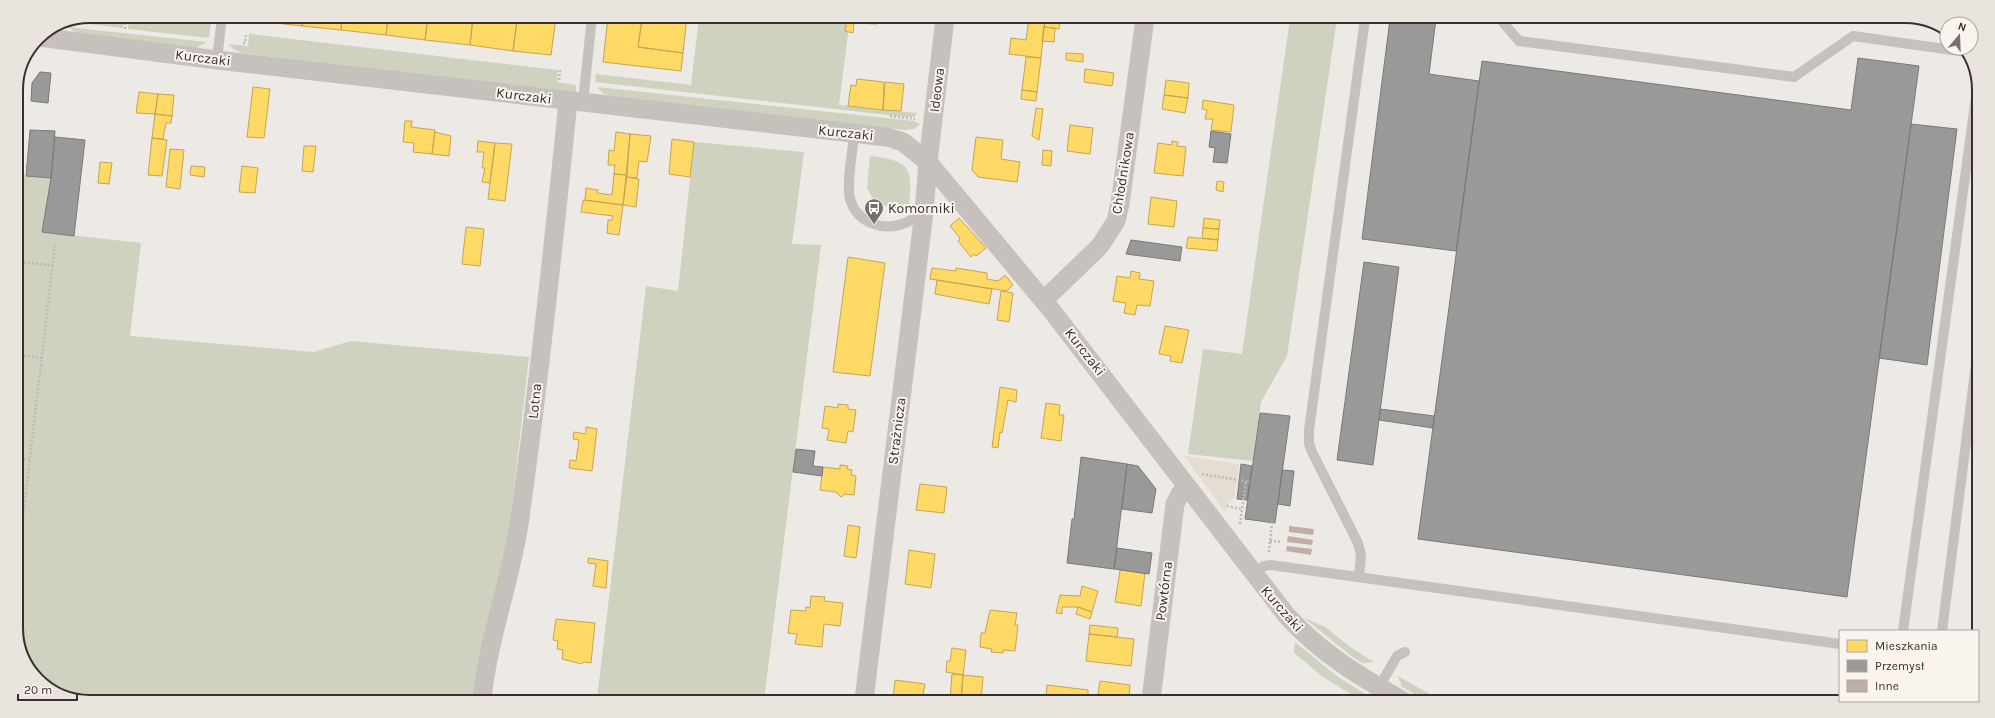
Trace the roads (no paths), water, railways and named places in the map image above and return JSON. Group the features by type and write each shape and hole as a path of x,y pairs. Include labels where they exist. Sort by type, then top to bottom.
{"street":[{"name":"Ideowa","path":"928,162 944,23"},
{"name":"Chłodnikowa","path":"1044,300 1100,246 1116,221 1120,204 1143,23"},
{"name":"Kurczaki","path":"53,34 217,60 887,137 903,142 928,162 1194,481 1253,573 1287,616 1314,643 1334,660 1393,695"},
{"name":"Lotna","path":"483,695 488,658 513,558 519,524 575,102"},
{"name":"Strażnicza","path":"865,695 924,212 928,162"},
{"name":"Powtórna","path":"1152,695 1175,504 1180,494 1194,481"}],"lane":[{"path":"217,60 221,23"},
{"path":"575,102 591,23"},
{"path":"1359,577 1361,555 1358,542 1313,454 1310,444 1309,430 1364,23"},
{"path":"1503,23 1519,41 1794,77 1853,36 1939,48"},
{"path":"1904,630 1972,127"},
{"path":"854,134 849,186 850,198 859,214 874,225 885,227 906,223 924,212"},
{"path":"1942,630 1972,395"},
{"path":"1253,573 1264,566 1271,565 1839,644"},
{"path":"1379,687 1397,656 1405,652"}],"place":[{"name":"Komorniki","path":"874,225"}]}
